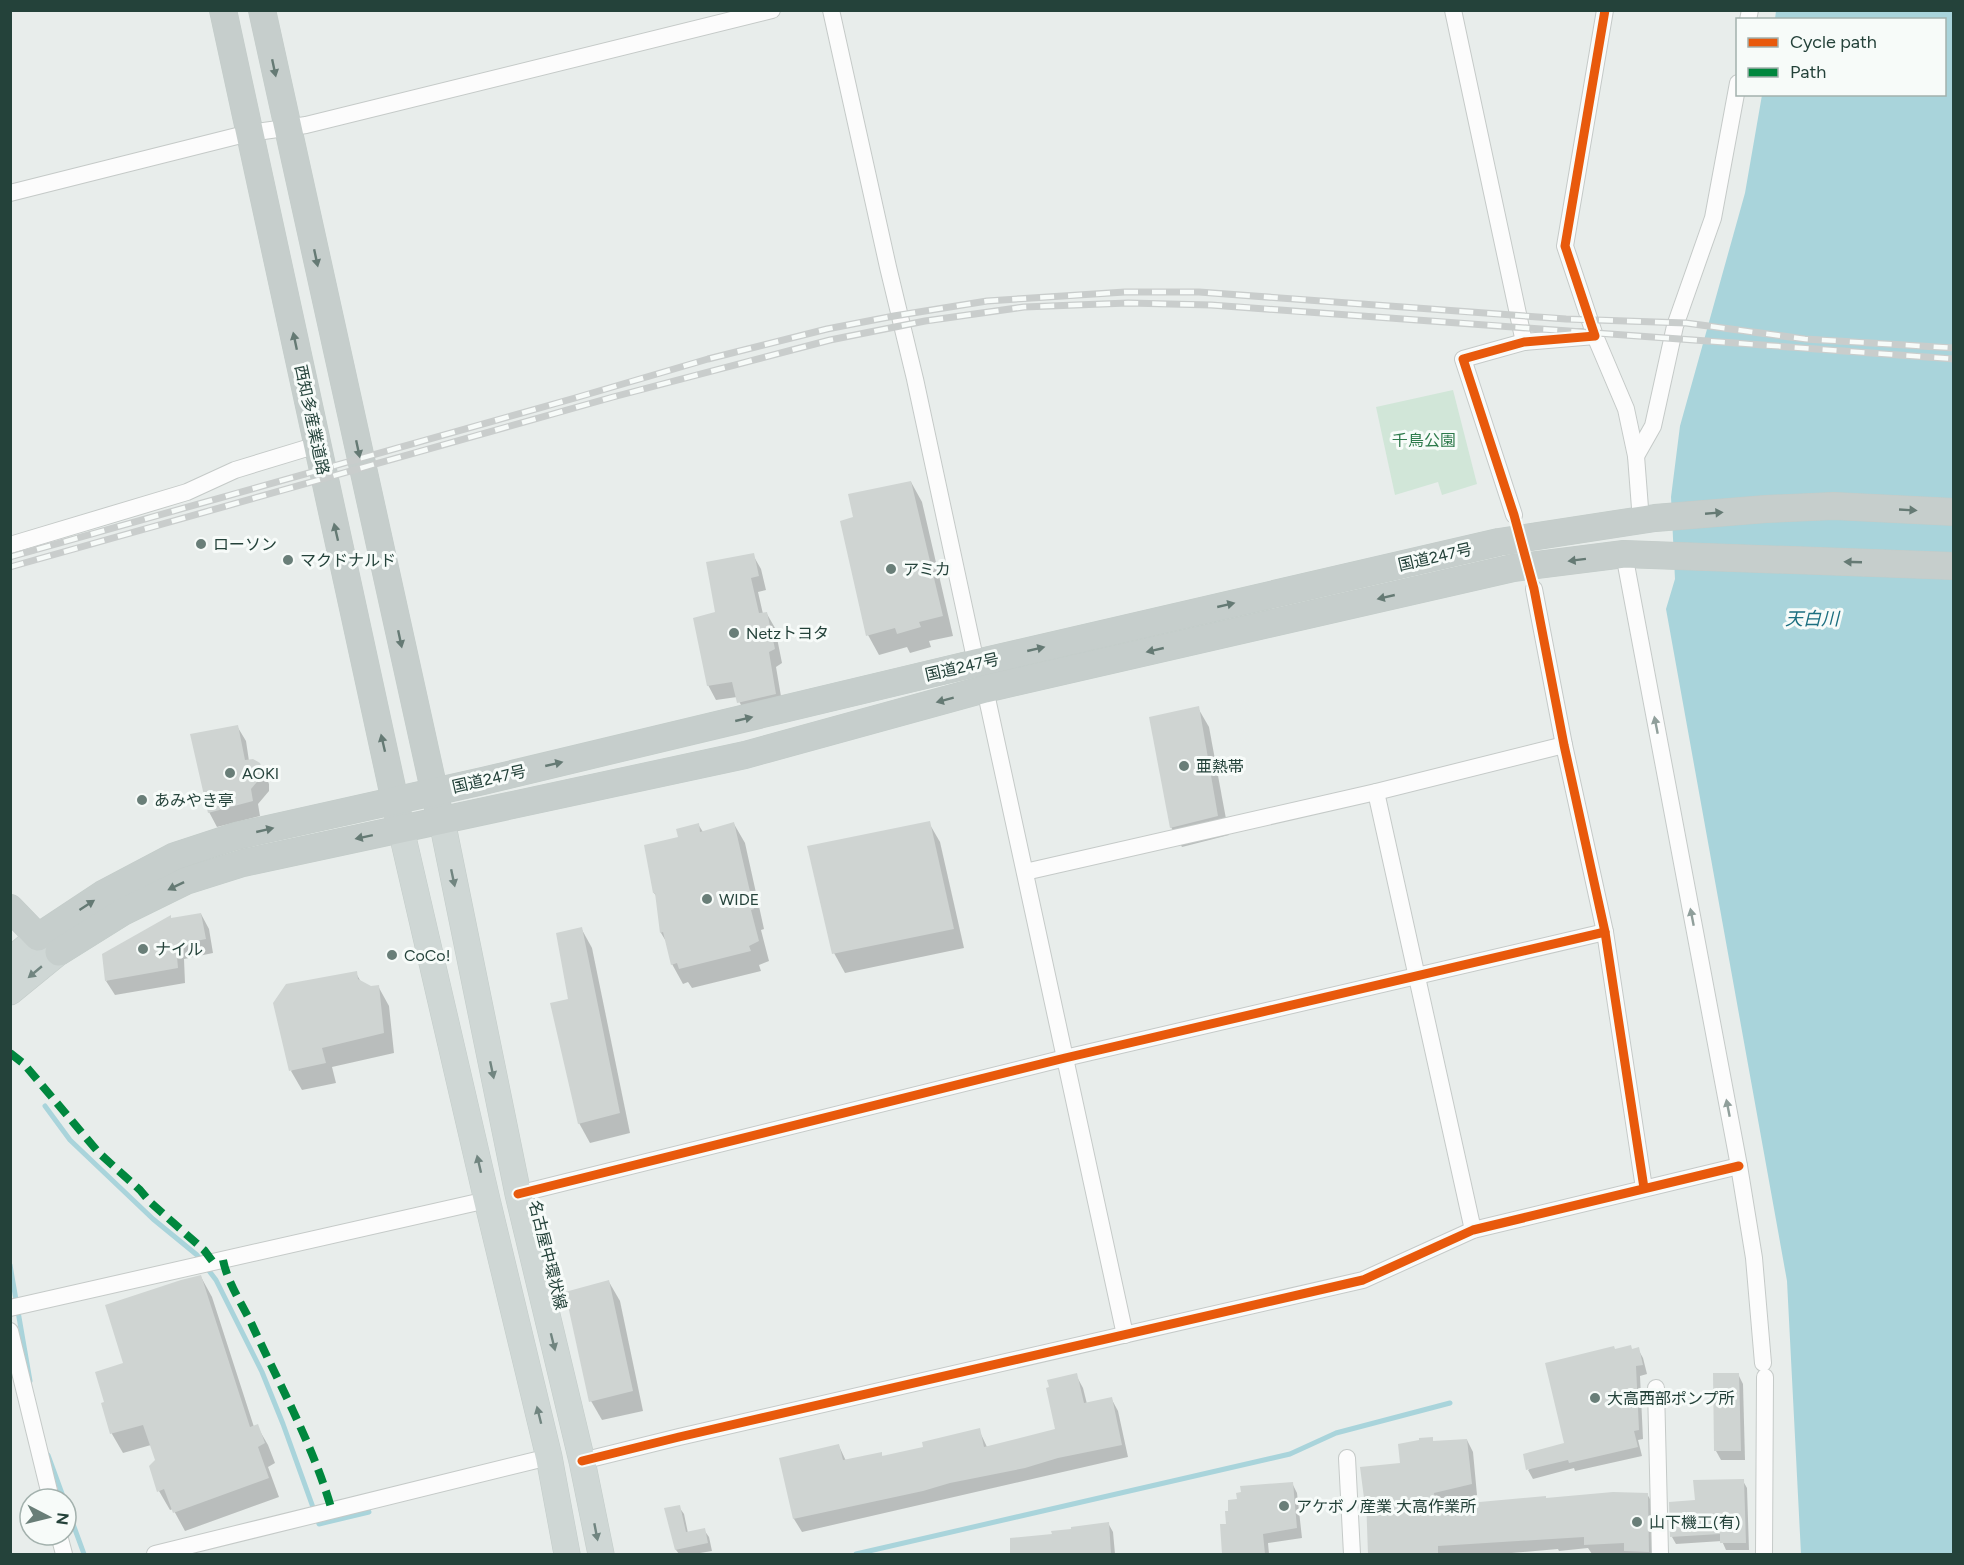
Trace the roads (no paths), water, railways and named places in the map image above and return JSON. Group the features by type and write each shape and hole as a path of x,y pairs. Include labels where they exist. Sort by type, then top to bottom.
{"highway":[{"name":"西知多産業道路","path":"223,10 401,829"},
{"path":"262,10 442,821"},
{"name":"国道247号","path":"49,944 103,894 175,856 236,836 1499,542 1648,520 1766,509 1834,506 1953,512"},
{"name":"国道247号","path":"49,944 123,912 186,881 243,863 745,755 985,689 1513,568 1624,554 1953,566"},
{"path":"10,908 49,944"}],"main road":[{"name":"名古屋中環状線","path":"442,821 518,1194 582,1461 601,1554"},
{"path":"401,829 549,1457 567,1554"},
{"path":"10,961 49,944"},
{"path":"10,992 49,944"}],"street":[{"path":"10,193 249,133 287,129 772,10"},
{"path":"831,10 976,663"},
{"path":"1453,10 1524,342"},
{"path":"1605,10 1565,246 1594,336 1626,409 1648,520"},
{"path":"1636,456 1653,426 1675,326 1713,218 1736,89"},
{"path":"1514,515 1463,359 1524,342 1594,336"},
{"path":"10,545 187,492 235,470 317,445"},
{"path":"1624,554 1739,1166 1754,1258 1764,1370 1764,1554"},
{"path":"1534,589 1564,745 1605,932 1644,1188"},
{"path":"985,689 1125,1335"},
{"path":"1025,872 1376,792 1564,745"},
{"path":"1376,792 1473,1230"},
{"path":"518,1194 1065,1058 1605,932"},
{"path":"582,1461 1363,1280 1473,1230 1739,1166"},
{"path":"18,1307 487,1200"},
{"path":"10,1331 48,1487"},
{"path":"1656,1388 1660,1554"},
{"path":"155,1554 549,1457"},
{"path":"1347,1458 1352,1554"}],"water":[{"name":"天白川","path":"1776,11 1953,11 1953,1554 1801,1554 1787,1281 1666,609 1675,579 1671,497 1680,426 1745,193 1762,96 1946,96 1946,18 1775,18"}],"waterway":[{"path":"45,1106 70,1140 153,1219 197,1255 216,1280 262,1372 319,1524 369,1512"},
{"path":"10,1265 30,1381"},
{"path":"856,1554 1290,1454 1336,1433 1450,1403"},
{"path":"48,1455 60,1487"},
{"path":"78,1538 84,1554"}],"railway":[{"path":"10,557 708,359 827,329 987,301 1125,292 1199,292 1566,319 1686,323 1805,339 1954,348"},
{"path":"10,567 613,397 830,340 925,321 1024,307 1128,303 1211,305 1954,359"}],"place":[{"name":"ローソン","path":"201,544"},
{"name":"マクドナルド","path":"288,560"},
{"name":"アミカ","path":"891,569"},
{"name":"Netzトヨタ","path":"734,633"},
{"name":"亜熱帯","path":"1184,766"},
{"name":"AOKI","path":"230,773"},
{"name":"あみやき亭","path":"142,800"},
{"name":"WIDE","path":"707,899"},
{"name":"ナイル","path":"143,949"},
{"name":"CoCo!","path":"392,955"},
{"name":"大高西部ポンプ所","path":"1595,1398"},
{"name":"アケボノ産業 大高作業所","path":"1284,1506"},
{"name":"山下機工(有)","path":"1637,1522"}],"park label":[{"name":"千鳥公園","path":"1424,440"}]}
